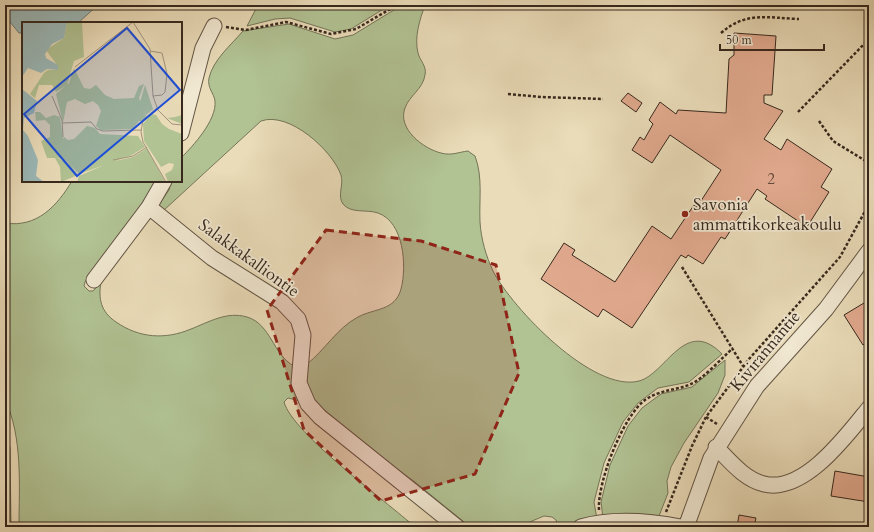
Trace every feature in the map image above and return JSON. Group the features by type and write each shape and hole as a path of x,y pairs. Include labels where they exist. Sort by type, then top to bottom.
{"street":[{"path":"182,129 203,48 214,26"},
{"path":"94,280 149,207 163,182"},
{"name":"Salakkakalliontie","path":"149,207 212,258 282,302 298,319 303,335 299,383 308,404 320,417 457,527"},
{"name":"Kivirannantie","path":"686,527 716,447 757,386 826,309 869,251"},
{"path":"716,447 744,475 764,484 779,485 796,480 810,472 850,431 869,408"},
{"path":"581,527 618,522 661,523 681,527"}],"path":[{"path":"214,26 246,30 286,22 331,34 356,29 397,5"},
{"path":"721,34 740,20 752,17 799,19"},
{"path":"798,112 869,39"},
{"path":"508,94 541,97 603,99"},
{"path":"819,122 833,141 869,162"},
{"path":"661,523 692,446 706,417 744,366 840,257 869,204"},
{"path":"682,267 744,366"},
{"path":"600,516 598,501 614,447 629,420 643,401 658,392 692,384 732,348"}],"highlighted area":[{"path":"326,230 421,241 496,265 519,373 475,474 381,501 304,430 267,310"}],"green space":[{"path":"258,5 390,5 351,29 335,32 290,18 275,19 247,26"},
{"path":"402,5 425,5 417,34 417,47 419,56 424,66 425,75 422,84 405,108 405,123 408,130 420,143 434,151 455,154 468,151 475,156 480,180 480,213 483,241 493,271 517,305 535,325 556,344 578,361 599,374 620,381 639,381 649,376 677,351 687,344 697,341 709,344 722,354 689,382 658,388 638,403 623,422 604,463 594,502 597,519 568,527 558,527 556,520 552,517 544,516 523,527 470,527 415,482 375,453 316,403 307,385 307,364 344,327 358,317 384,308 394,301 401,289 404,269 402,246 393,225 387,218 378,213 350,209 343,204 341,201 342,179 336,165 319,144 308,135 296,127 284,122 272,119 261,121 163,211 157,207 169,190 171,182 182,182 182,157 192,147 203,132 215,108 215,101 209,85 211,71 218,59 243,31 289,24 335,39 353,35"},
{"path":"71,182 157,182 85,282 84,286 89,291 93,291 101,282 100,299 107,314 116,322 125,327 143,334 152,336 172,335 181,333 218,318 232,315 247,317 262,326 281,355 294,366 300,401 288,398 284,402 291,415 322,449 415,527 19,527 19,462 15,430 5,399 5,223 16,224 27,222 36,218 53,207"},
{"path":"725,360 725,375 718,393 684,443 671,467 667,481 668,493 659,516 651,519 603,518 601,502 610,465 628,426 642,408 661,394 692,387"},
{"path":"5,426 10,448 11,527 5,527"}],"water":[{"path":"5,5 98,5 79,22 22,22 22,33 19,33 5,16"}],"building":[{"name":"Savonia ammattikorkeakoulu","path":"734,33 776,36 772,95 764,95 764,103 783,111 764,139 781,150 787,139 832,169 821,187 829,192 807,227 765,199 767,196 757,189 725,239 721,237 703,264 688,255 686,258 681,255 632,328 603,309 598,317 541,279 564,243 575,250 572,255 615,282 652,226 671,239 694,205 697,207 721,170 670,135 652,163 632,150 640,137 644,140 653,124 649,120 660,102 676,114 678,110 726,113 729,59 734,55"},
{"path":"628,93 642,103 636,112 621,101"},
{"path":"869,300 869,341 863,345 844,315"},
{"path":"835,471 869,477 869,502 831,496"},
{"path":"739,515 756,518 754,527 737,527"}],"place":[{"name":"Savonia ammattikorkeakoulu","path":"685,214"}]}
